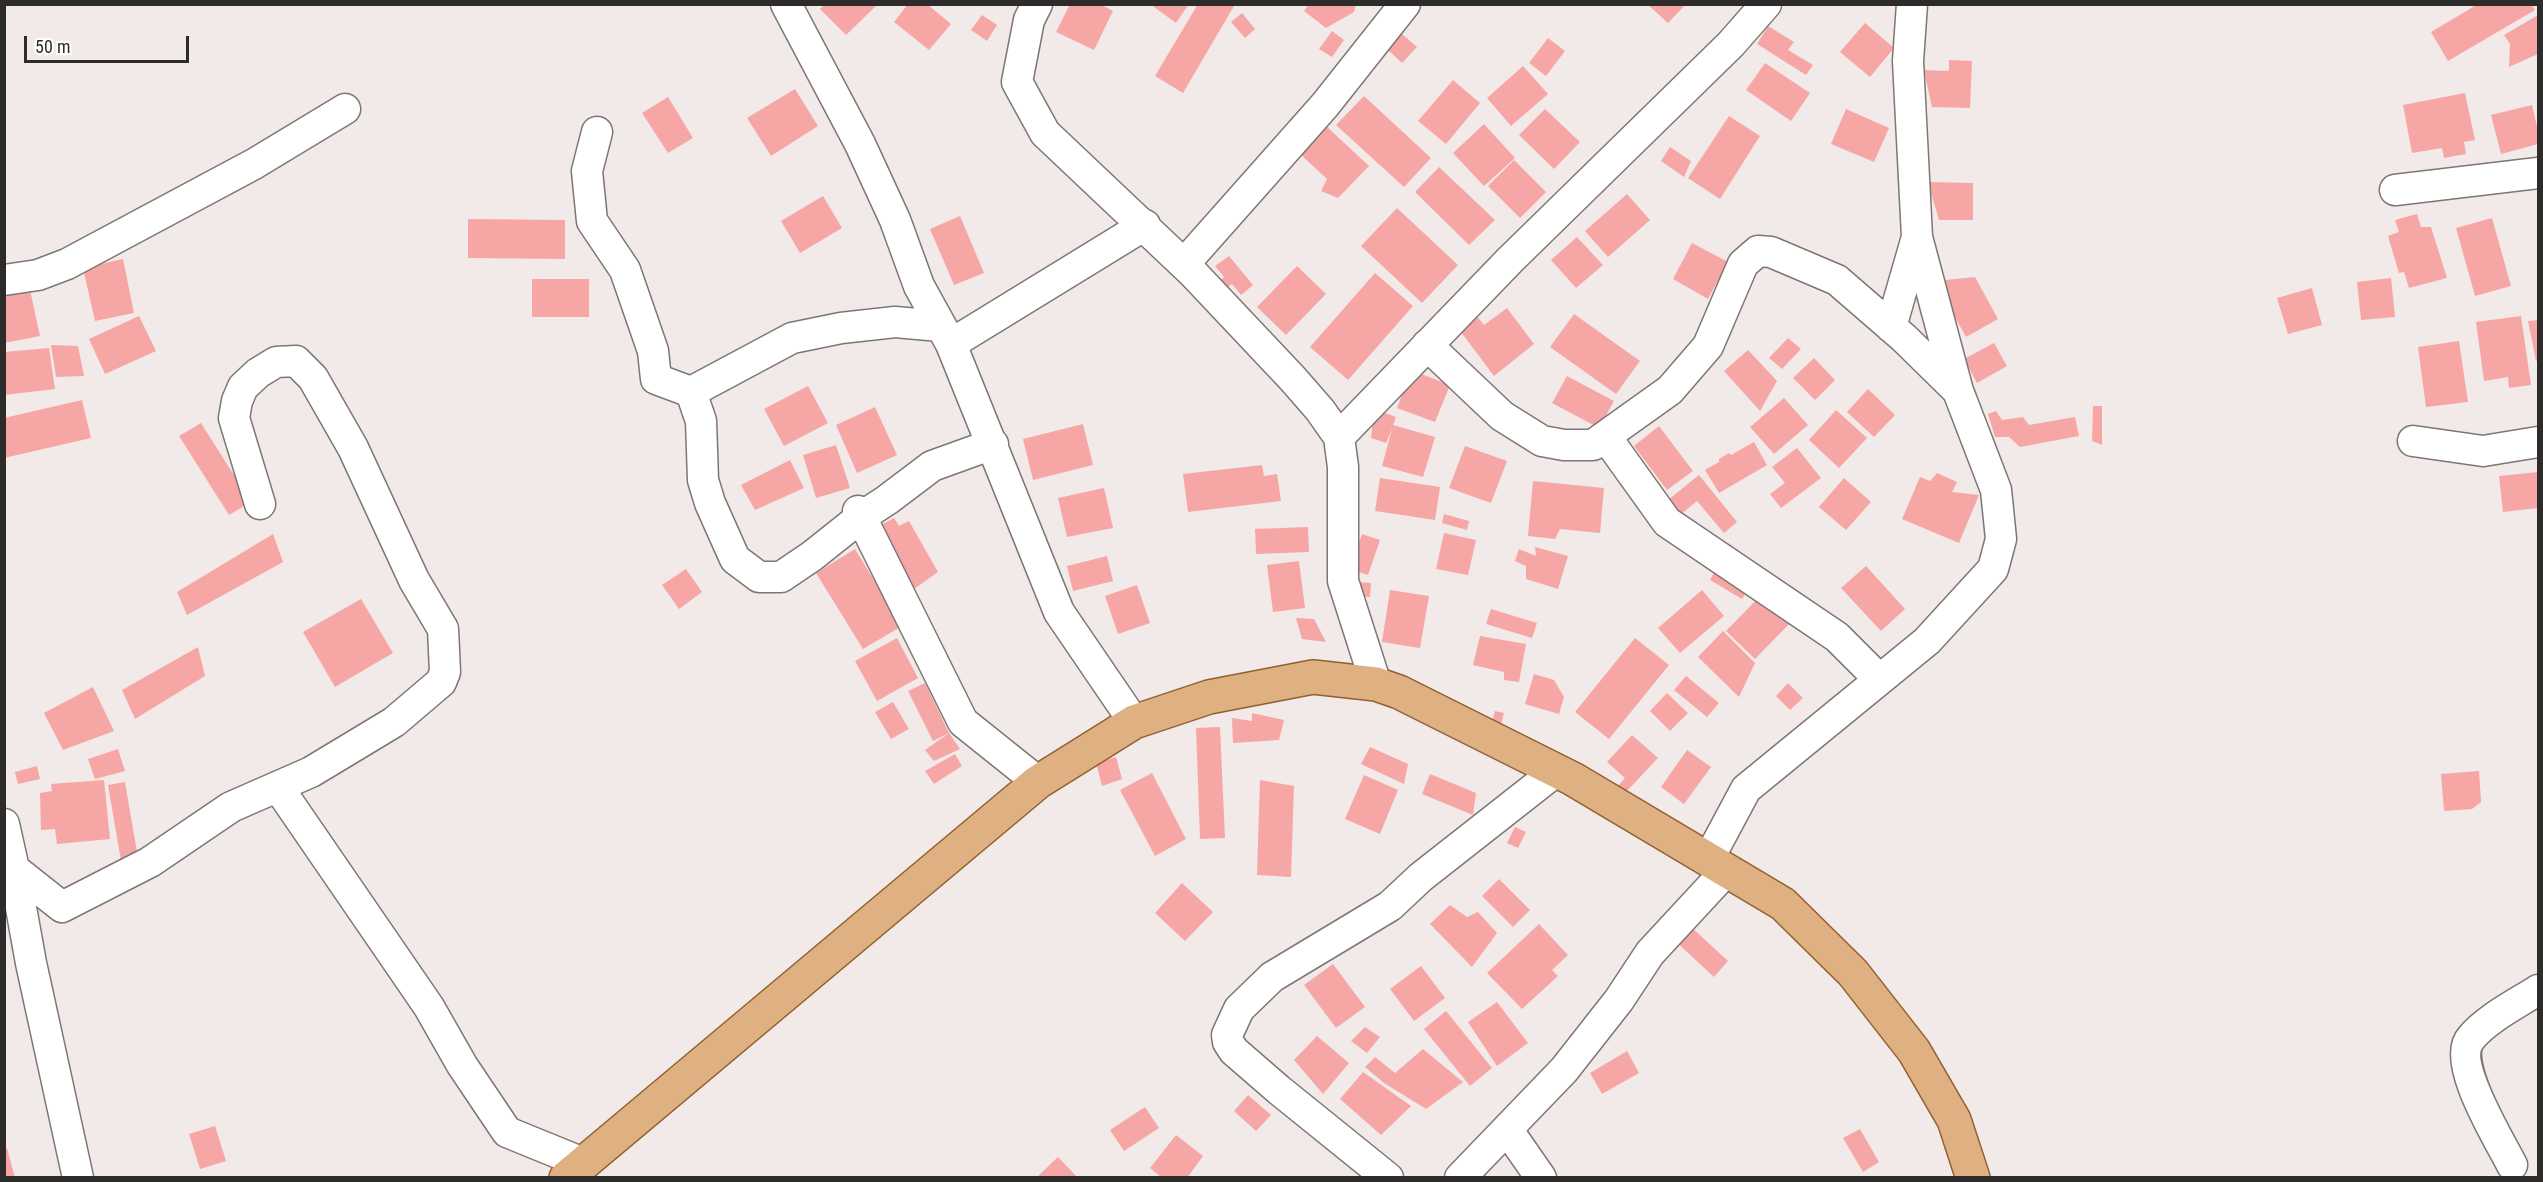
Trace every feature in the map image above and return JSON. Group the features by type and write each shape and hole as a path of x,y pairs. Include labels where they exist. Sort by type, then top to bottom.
{"main road":[{"path":"574,1170 1038,782 1134,722 1209,697 1313,677 1376,684 1399,692 1556,771 1783,904 1853,973 1920,1061 1954,1120 1973,1178"}],"street":[{"path":"786,4 860,144 896,220 919,286 945,335 993,444 1059,612 1134,722"},
{"path":"1037,4 1029,21 1020,57 1017,82 1024,99 1045,132 1184,264 1293,378 1339,437 1343,467 1343,581 1376,684"},
{"path":"1184,264 1325,105 1405,4"},
{"path":"1339,437 1510,260 1731,44 1766,4"},
{"path":"1460,1178 1564,1070 1619,1000 1650,953 1717,865 1746,789 1927,641 1993,568 2001,539 1996,490 1958,391 1917,237 1908,62 1912,4"},
{"path":"4,280 38,275 68,264 254,164 345,109"},
{"path":"597,132 587,171 592,221 625,270 653,351 656,379 691,392 792,338 841,328 896,322 945,335 1145,225"},
{"path":"2395,190 2538,173"},
{"path":"1891,327 1917,237"},
{"path":"1427,345 1502,416 1542,441 1564,445 1593,445 1670,390 1708,346 1743,264 1758,251 1771,252 1837,280 1891,327 1958,391"},
{"path":"9,869 62,907 150,862 231,807 311,772 394,722 441,682 446,672 442,628 414,580 353,448 313,378 296,361 276,362 258,373 243,387 237,401 234,418 260,504"},
{"path":"691,392 701,421 703,480 735,559 759,577 781,577 812,556 859,514 887,500 932,466 993,444"},
{"path":"1606,437 1667,522 1837,637 1879,679"},
{"path":"2413,441 2483,451 2538,442"},
{"path":"859,514 963,722 1038,782"},
{"path":"1388,1178 1234,1051 1228,1042 1227,1035 1239,1009 1272,977 1390,906 1421,877 1556,771"},
{"path":"278,787 423,997 462,1065 507,1132 574,1170"},
{"path":"4,824 9,869 78,1178"},
{"path":"2512,1165 2470,1080 2465,1061 2466,1048 2469,1039 2485,1025 2538,990"},
{"path":"1507,1129 1541,1178"}],"building":[{"path":"825,4 878,4 846,35 820,9"},
{"path":"908,4 927,4 951,24 929,50 894,22"},
{"path":"1070,4 1100,4 1113,11 1094,50 1056,32"},
{"path":"1150,4 1189,4 1176,23"},
{"path":"1198,4 1234,6 1183,93 1155,76"},
{"path":"1309,4 1356,4 1354,12 1326,28 1304,11"},
{"path":"1647,4 1686,4 1668,23"},
{"path":"2478,4 2531,4 2535,10 2448,61 2431,32"},
{"path":"1242,13 1255,29 1245,38 1231,22"},
{"path":"982,15 997,25 987,41 971,30"},
{"path":"2538,15 2538,54 2509,67 2510,44 2504,35"},
{"path":"1865,23 1894,48 1870,77 1840,52"},
{"path":"1768,26 1794,42 1788,50 1813,65 1806,75 1757,44"},
{"path":"1332,31 1344,40 1332,57 1319,49"},
{"path":"1402,34 1417,47 1402,63 1387,49"},
{"path":"1548,38 1565,51 1546,76 1529,63"},
{"path":"1949,60 1972,61 1970,108 1932,107 1924,70 1949,71"},
{"path":"1765,63 1810,93 1791,121 1746,90"},
{"path":"1523,66 1548,94 1511,126 1487,98"},
{"path":"1453,80 1480,103 1446,144 1418,121"},
{"path":"795,89 818,126 771,156 747,118"},
{"path":"2465,93 2475,140 2464,142 2466,154 2444,158 2442,148 2412,153 2403,105"},
{"path":"1364,96 1431,158 1404,187 1336,125"},
{"path":"668,97 693,138 668,153 642,113"},
{"path":"2532,105 2538,131 2538,144 2501,154 2491,115"},
{"path":"1545,109 1580,142 1554,169 1519,135"},
{"path":"1846,109 1889,128 1874,162 1831,144"},
{"path":"1729,116 1760,136 1720,199 1688,178"},
{"path":"1484,124 1515,158 1484,186 1453,153"},
{"path":"1325,125 1369,166 1338,198 1321,191 1327,179 1299,153"},
{"path":"1670,147 1691,161 1684,177 1661,161"},
{"path":"1514,160 1546,192 1520,218 1488,186"},
{"path":"1439,167 1495,220 1469,245 1415,192"},
{"path":"1928,182 1973,183 1973,220 1939,220"},
{"path":"1627,194 1650,220 1608,257 1585,231"},
{"path":"823,196 842,228 800,253 781,221"},
{"path":"1397,208 1458,265 1422,303 1361,246"},
{"path":"2417,214 2421,227 2431,227 2447,278 2409,288 2404,272 2399,273 2388,236 2399,232 2395,220"},
{"path":"960,216 984,273 954,285 930,229"},
{"path":"2492,218 2511,286 2475,296 2456,228"},
{"path":"468,219 565,220 565,259 468,258"},
{"path":"1577,237 1603,265 1576,288 1551,260"},
{"path":"1692,243 1728,262 1708,299 1673,279"},
{"path":"1229,256 1253,285 1241,295 1232,284 1225,289 1219,282 1224,277 1215,266"},
{"path":"123,259 134,313 95,321 83,268"},
{"path":"1297,266 1326,294 1286,335 1257,307"},
{"path":"1375,273 1413,306 1348,380 1310,347"},
{"path":"1975,277 1998,319 1966,337 1935,281"},
{"path":"2391,278 2395,317 2361,320 2357,282"},
{"path":"532,279 589,279 589,317 532,317"},
{"path":"2312,288 2322,325 2288,334 2277,298"},
{"path":"30,290 40,336 4,343 4,296"},
{"path":"1507,308 1534,344 1494,376 1458,328 1476,315 1484,325"},
{"path":"1574,314 1640,361 1616,394 1550,347"},
{"path":"139,316 156,351 105,374 89,339"},
{"path":"2521,316 2531,385 2509,388 2508,377 2484,381 2476,322"},
{"path":"2538,320 2538,360 2536,361 2528,321"},
{"path":"1788,338 1801,349 1782,369 1769,358"},
{"path":"2459,341 2468,402 2426,407 2418,347"},
{"path":"1994,343 2007,366 1977,383 1964,359"},
{"path":"51,345 78,346 84,376 56,377"},
{"path":"49,348 55,389 4,395 4,352"},
{"path":"1748,350 1777,381 1760,411 1724,371"},
{"path":"1814,358 1835,380 1815,400 1793,378"},
{"path":"1411,370 1450,385 1435,422 1397,408"},
{"path":"1567,376 1614,401 1599,428 1552,403"},
{"path":"808,386 828,423 784,446 764,409"},
{"path":"1868,389 1895,415 1874,437 1847,412"},
{"path":"1784,398 1808,425 1774,454 1750,427"},
{"path":"82,400 91,438 4,458 4,418"},
{"path":"2093,406 2102,406 2102,445 2092,441"},
{"path":"875,407 897,455 857,473 836,425"},
{"path":"1374,409 1396,417 1393,425 1435,437 1423,477 1382,466 1392,429 1386,443 1371,438"},
{"path":"1836,410 1867,438 1839,468 1809,440"},
{"path":"1996,411 2002,420 2023,417 2029,425 2075,417 2079,436 2020,447 2009,437 1995,437 1988,414"},
{"path":"201,423 251,502 229,515 179,436"},
{"path":"1083,424 1093,465 1033,480 1023,439"},
{"path":"1659,426 1693,471 1667,490 1634,446"},
{"path":"1754,442 1767,465 1719,493 1705,470 1729,453 1731,455"},
{"path":"836,445 850,488 816,498 803,455"},
{"path":"1465,446 1507,461 1491,503 1449,488"},
{"path":"1797,448 1821,478 1781,508 1770,494 1785,483 1772,467"},
{"path":"790,460 804,488 755,510 741,485"},
{"path":"1262,465 1264,476 1277,474 1281,501 1188,512 1183,474"},
{"path":"2538,472 2538,508 2503,512 2499,476"},
{"path":"1937,473 1957,482 1952,492 1979,495 1959,543 1902,519 1920,477 1930,481"},
{"path":"1699,475 1737,522 1724,533 1697,501 1680,515 1668,500"},
{"path":"1380,478 1440,487 1435,520 1375,511"},
{"path":"1844,478 1871,502 1846,530 1819,507"},
{"path":"1533,481 1604,488 1600,533 1560,529 1555,539 1528,536"},
{"path":"1104,488 1113,528 1067,537 1058,498"},
{"path":"1444,514 1469,521 1467,530 1442,523"},
{"path":"894,518 899,526 909,521 938,572 904,596 881,525"},
{"path":"1308,527 1309,552 1256,554 1255,529"},
{"path":"1444,533 1476,540 1468,575 1436,569"},
{"path":"273,534 283,562 187,615 177,592"},
{"path":"1362,534 1380,540 1368,575 1350,569"},
{"path":"1535,547 1568,556 1558,589 1526,579 1526,566 1515,561 1519,549 1536,556"},
{"path":"855,549 902,626 863,649 816,573"},
{"path":"1107,556 1113,581 1073,591 1067,566"},
{"path":"1299,561 1305,608 1273,612 1267,565"},
{"path":"1866,566 1905,609 1881,631 1841,588"},
{"path":"1717,567 1750,586 1742,599 1710,580"},
{"path":"686,569 702,592 679,609 662,585"},
{"path":"1354,582 1371,583 1370,597 1353,596"},
{"path":"1137,585 1150,623 1118,634 1105,596"},
{"path":"1390,590 1429,596 1420,648 1382,642"},
{"path":"1702,590 1724,616 1680,653 1658,628"},
{"path":"1765,591 1794,619 1755,659 1726,631"},
{"path":"361,599 393,653 335,687 303,632"},
{"path":"1491,609 1537,623 1532,638 1486,624"},
{"path":"1296,618 1314,619 1326,642 1302,639"},
{"path":"1723,631 1755,663 1739,697 1698,657"},
{"path":"1480,636 1526,644 1519,682 1504,680 1504,672 1473,665"},
{"path":"897,638 918,678 877,701 855,661"},
{"path":"1635,638 1669,665 1609,739 1575,712"},
{"path":"198,647 205,676 135,719 122,690"},
{"path":"1534,674 1554,680 1564,697 1559,714 1525,704"},
{"path":"1686,676 1719,703 1707,717 1674,690"},
{"path":"925,683 949,733 933,741 908,691"},
{"path":"1788,683 1803,698 1790,710 1776,696"},
{"path":"93,687 114,731 63,750 44,713"},
{"path":"1667,693 1688,713 1670,731 1650,711"},
{"path":"893,702 909,729 891,739 875,712"},
{"path":"1495,711 1504,713 1497,738 1488,735"},
{"path":"1252,713 1284,720 1279,740 1233,743 1232,718 1252,721"},
{"path":"1220,727 1225,838 1200,839 1196,728"},
{"path":"949,733 960,749 934,761 925,750"},
{"path":"1632,735 1658,758 1625,793 1615,789 1625,778 1607,762"},
{"path":"1370,747 1408,764 1404,784 1361,764"},
{"path":"118,749 125,771 95,779 88,759"},
{"path":"1687,750 1711,767 1684,804 1661,787"},
{"path":"955,754 962,766 934,784 925,771"},
{"path":"1116,757 1122,779 1102,786 1096,763"},
{"path":"37,766 40,779 18,784 15,772"},
{"path":"2479,771 2481,802 2472,809 2444,811 2441,774"},
{"path":"1152,773 1186,839 1155,856 1120,790"},
{"path":"1430,774 1476,793 1473,815 1422,794"},
{"path":"1364,775 1398,790 1380,834 1345,819"},
{"path":"104,780 110,839 57,844 55,829 41,830 40,793 52,791 51,784"},
{"path":"1260,780 1294,786 1291,877 1257,875"},
{"path":"125,782 138,858 121,861 108,785"},
{"path":"1515,827 1526,832 1518,848 1507,843"},
{"path":"1499,879 1530,910 1513,927 1482,896"},
{"path":"1182,883 1213,912 1185,941 1155,913"},
{"path":"1450,905 1467,917 1478,912 1497,933 1472,967 1430,924"},
{"path":"1539,924 1568,955 1552,970 1558,976 1522,1009 1487,973"},
{"path":"1689,925 1728,961 1714,977 1674,940"},
{"path":"1333,964 1365,1007 1336,1028 1304,985"},
{"path":"1421,966 1445,998 1414,1021 1390,989"},
{"path":"1497,1002 1528,1043 1497,1066 1468,1022"},
{"path":"1446,1011 1492,1068 1470,1086 1424,1029"},
{"path":"1365,1027 1380,1037 1367,1053 1351,1041"},
{"path":"1317,1036 1349,1063 1323,1094 1294,1060"},
{"path":"1423,1049 1463,1082 1426,1109 1384,1083 1365,1067 1375,1057 1395,1073"},
{"path":"1627,1051 1639,1073 1602,1094 1590,1073"},
{"path":"1363,1072 1411,1106 1381,1135 1340,1099"},
{"path":"1248,1095 1271,1115 1256,1131 1234,1111"},
{"path":"1145,1107 1159,1128 1124,1151 1110,1130"},
{"path":"215,1126 226,1161 200,1169 189,1134"},
{"path":"1860,1129 1879,1162 1863,1172 1843,1138"},
{"path":"1176,1135 1203,1156 1187,1178 1162,1178 1150,1168"},
{"path":"7,1148 15,1178 4,1178 4,1149"},
{"path":"1058,1157 1078,1178 1036,1178"}]}
